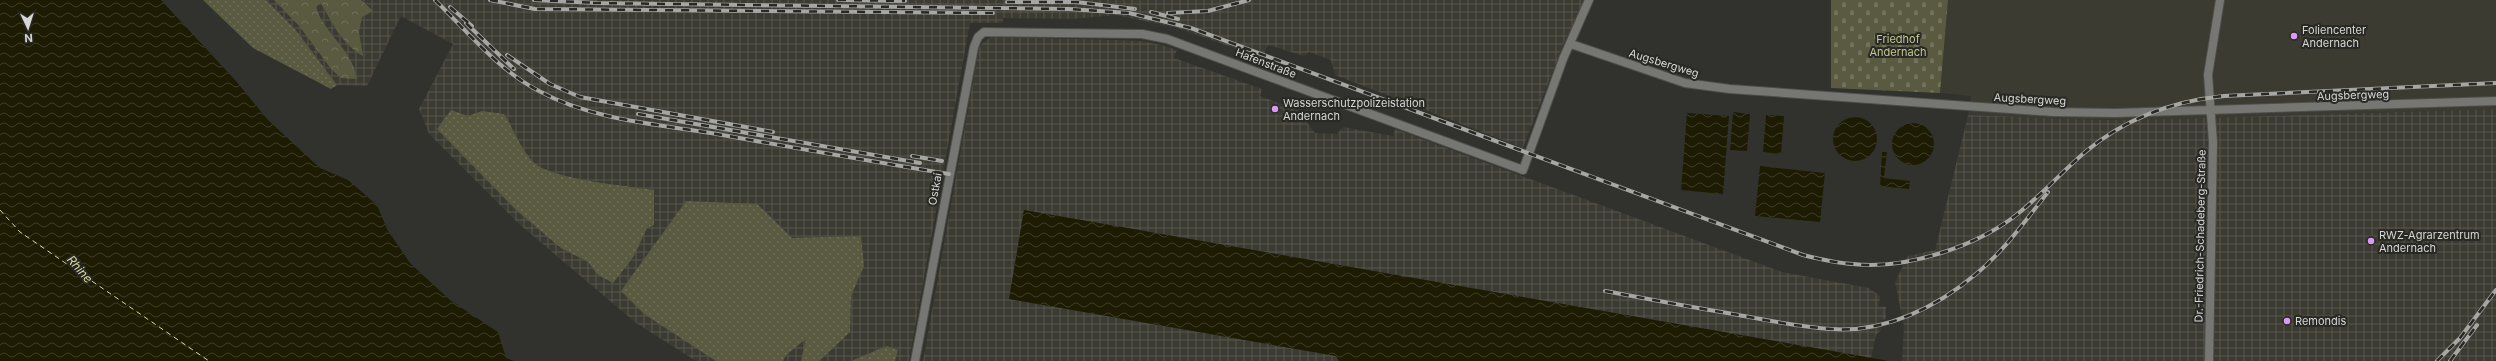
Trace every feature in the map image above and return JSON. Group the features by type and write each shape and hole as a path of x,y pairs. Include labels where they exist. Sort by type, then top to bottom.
{"street":[{"path":"1571,44 1589,0"},
{"name":"Dr.-Friedrich-Schadeberg-Straße","path":"2209,361 2213,142 2208,75 2220,0"},
{"name":"Hafenstraße","path":"992,31 1142,34 1167,39 1523,170 1571,44"},
{"name":"Ostkai","path":"915,361 974,47 978,37 992,31"},
{"name":"Augsbergweg","path":"1571,44 1685,83 1730,90 2053,112 2210,111 2496,101"}],"shaded area":[{"path":"266,0 1584,0 1577,20 1565,40 1523,148 1335,75 1331,60 1309,52 1304,56 1268,45 1262,58 1178,28 1116,15 1073,19 1003,18 1003,23 970,23 909,361 696,361 636,323 519,224 429,134 419,109 453,44 401,16 367,86 337,85 295,29"},
{"path":"1948,0 2496,0 2496,109 2099,120 1968,115 1971,96 1940,93"},
{"path":"992,37 1143,41 1165,46 1177,50 1174,58 1262,89 1260,96 1305,113 1303,117 1315,133 1337,134 1343,127 1393,136 1395,129 1782,272 1869,288 1880,296 1879,306 1886,307 1886,319 1880,321 1881,330 1876,335 1871,358 1024,210 1009,299 1336,356 1339,361 923,361 979,48 983,42"},
{"path":"2496,109 2496,361 1902,361 1904,327 1895,282 1908,256 1935,250 1968,115 2099,120"}],"green space":[{"path":"203,0 266,0 295,29 337,85 331,89 253,48"},
{"path":"274,0 361,0 373,11 362,17 359,32 363,56 349,46 334,26 321,3 316,7 325,26 350,59 357,79 341,78 331,69 300,27"},
{"name":"Friedhof Andernach","path":"1831,0 1948,0 1940,93 1831,88"},
{"path":"451,110 468,116 482,111 504,114 529,157 534,163 550,172 596,182 654,190 654,225 647,228 634,256 613,283 597,274 588,262 561,248 515,209 437,129"},
{"path":"686,201 757,204 792,238 861,236 864,266 851,296 850,332 819,361 801,361 806,339 786,355 783,361 716,361 644,314 621,291"},
{"path":"887,346 898,350 895,361 851,361"}],"water":[{"name":"Rhine","path":"0,0 161,0 236,81 268,120 320,168 348,180 377,205 387,229 410,263 450,300 498,332 506,358 514,361 0,361"},
{"path":"1733,112 1750,114 1747,151 1730,150"},
{"path":"1687,113 1729,116 1723,194 1681,190"},
{"path":"1766,115 1784,116 1781,154 1763,152"},
{"path":"1851,117 1859,117 1871,123 1877,135 1877,143 1871,155 1859,161 1851,161 1839,155 1833,143 1833,135 1839,123"},
{"path":"1909,123 1917,123 1928,129 1934,140 1934,148 1928,159 1917,165 1909,165 1898,159 1892,148 1892,140 1898,129"},
{"path":"1882,152 1887,152 1884,178 1910,181 1909,189 1880,186"},
{"path":"1760,166 1825,173 1820,222 1755,216"},
{"path":"1024,210 1889,361 1339,361 1336,356 1009,299"}],"ferry route":[{"path":"0,210 20,232 209,361"}],"railway":[{"path":"435,0 496,61 510,72 539,91 579,108 645,123 949,174"},
{"path":"490,0 535,9 993,13"},
{"path":"534,0 598,3"},
{"path":"838,0 905,1"},
{"path":"1168,13 1208,11 1249,0"},
{"path":"1007,2 1076,2 1135,9"},
{"path":"593,3 1069,9 1129,13 1191,28 1803,255 1840,263 1874,265 1896,263 1941,253 1984,235 2020,212 2076,160 2099,141 2132,121 2168,107 2205,98 2224,96 2496,83"},
{"path":"450,7 472,26"},
{"path":"1151,12 1178,19"},
{"path":"466,23 514,69"},
{"path":"507,55 550,84 580,97 773,132"},
{"path":"638,114 920,163"},
{"path":"912,156 942,161"},
{"path":"1605,291 1807,327 1832,329 1871,327 1891,322 1927,307 1961,286 1996,255 2048,192"},
{"path":"2437,361 2460,338 2496,290"},
{"path":"2450,361 2477,325"}],"place":[{"name":"Foliencenter Andernach","path":"2294,36"},
{"name":"Wasserschutzpolizeistation Andernach","path":"1275,109"},
{"name":"RWZ-Agrarzentrum Andernach","path":"2371,241"},
{"name":"Remondis","path":"2287,321"}]}
